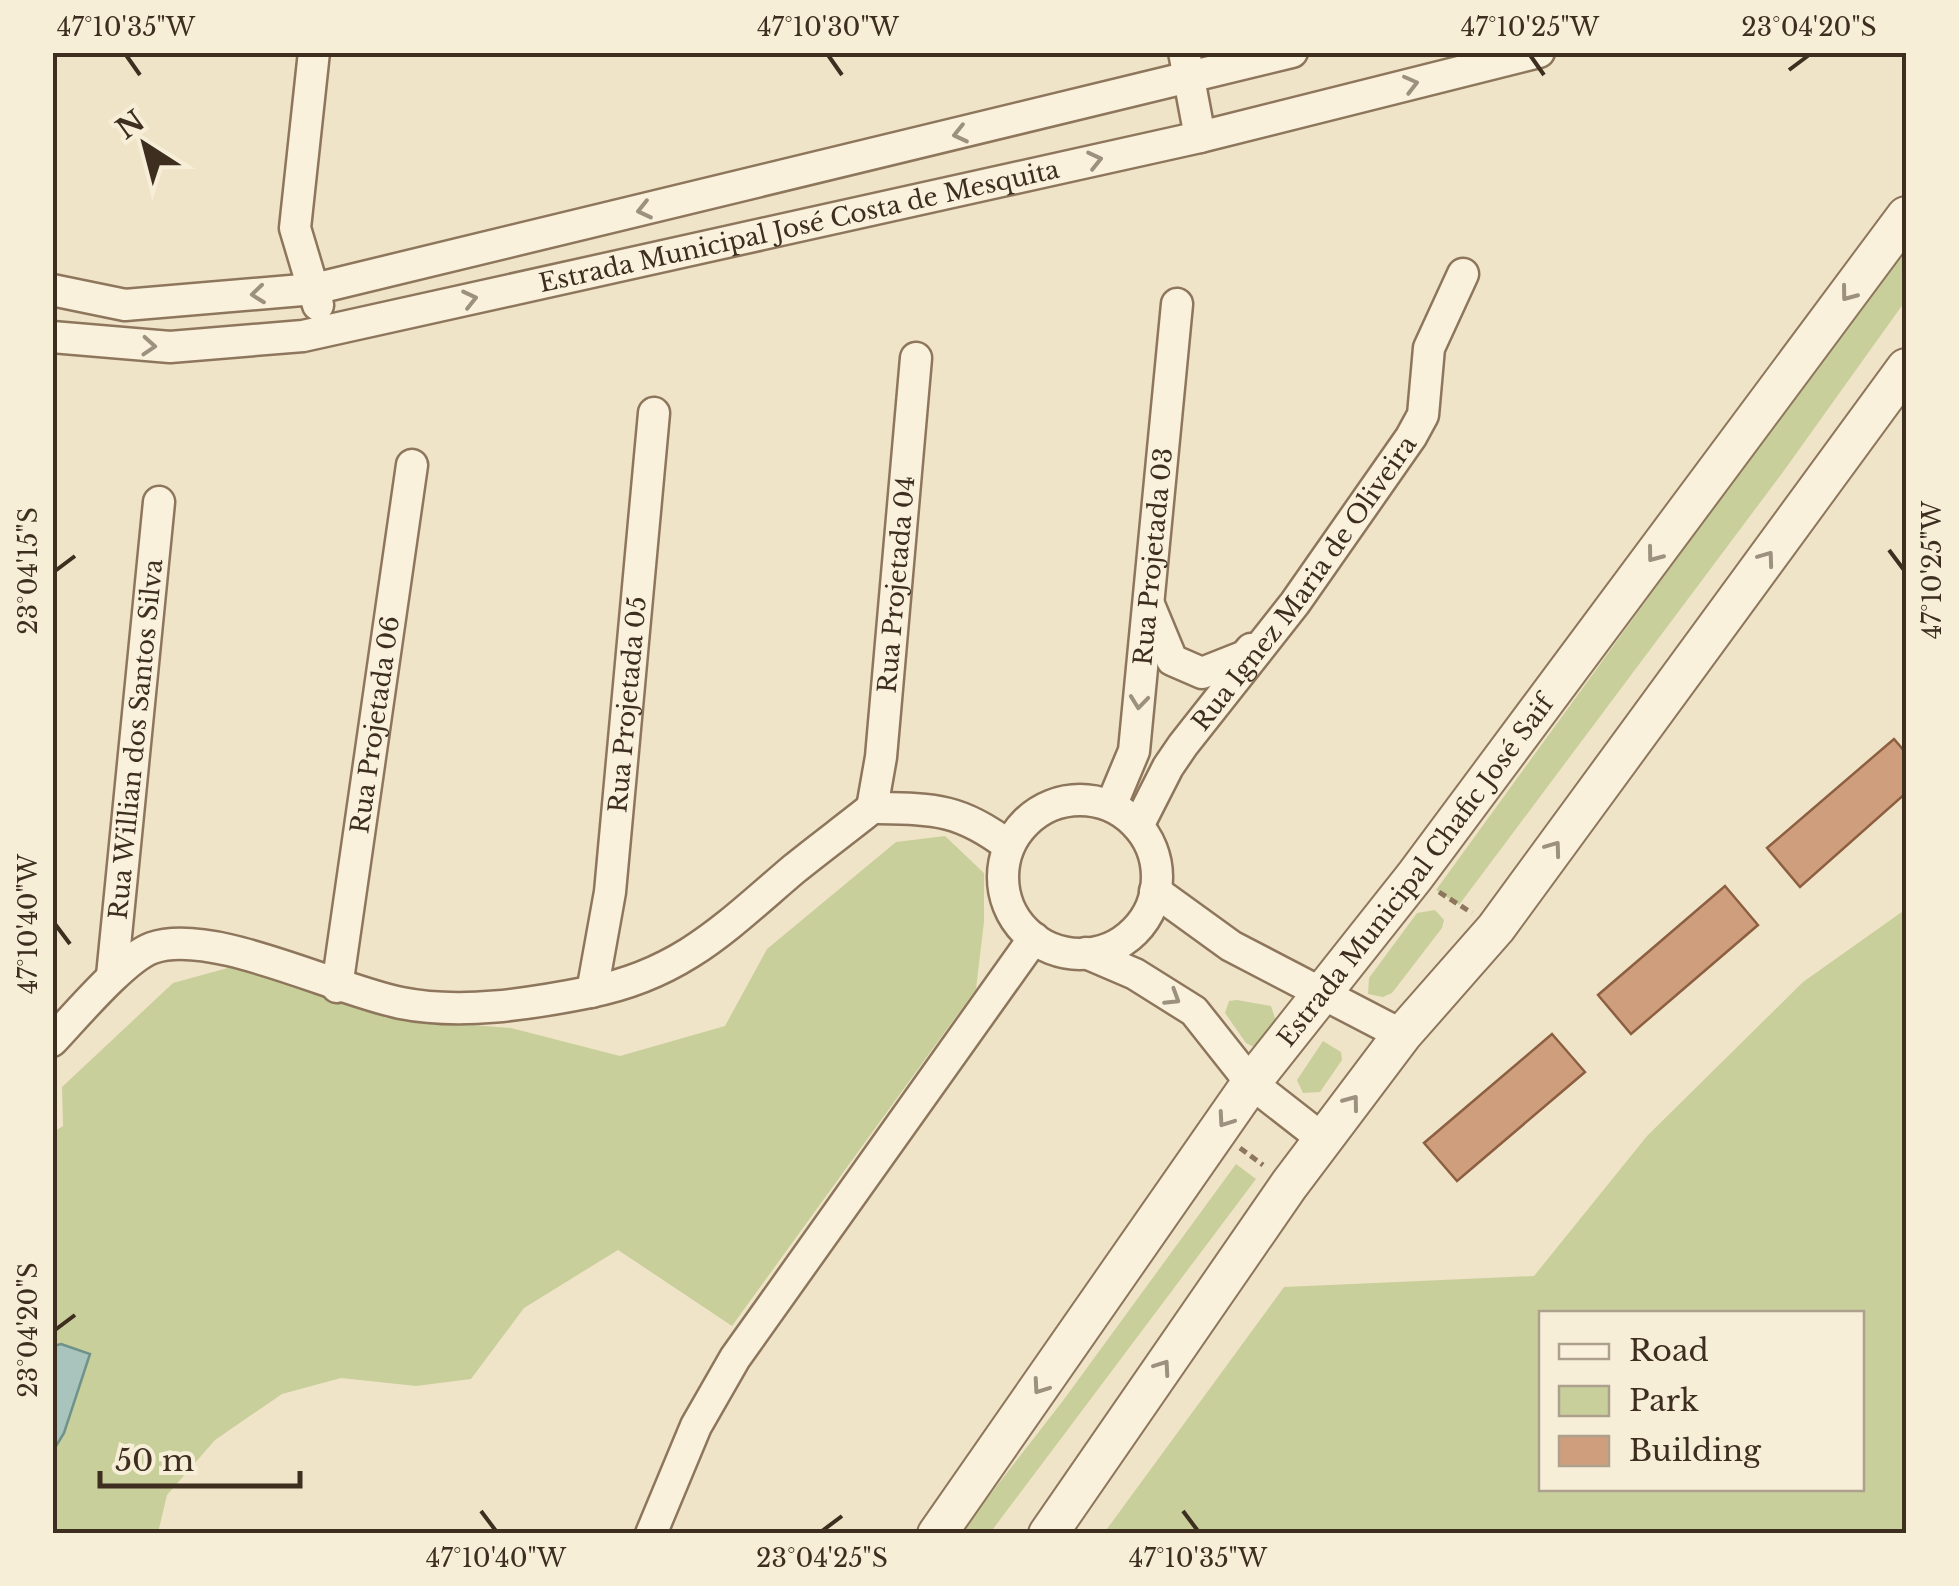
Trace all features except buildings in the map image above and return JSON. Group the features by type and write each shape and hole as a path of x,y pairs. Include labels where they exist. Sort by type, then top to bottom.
{"street":[{"path":"314,52 295,228 324,332"},
{"name":"Estrada Municipal José Costa de Mesquita","path":"52,290 125,305 314,288 1187,66 1292,52"},
{"name":"Estrada Municipal José Costa de Mesquita","path":"52,337 170,347 324,332 1200,137 1539,52"},
{"path":"1187,66 1200,137"},
{"name":"Estrada Municipal Chafic José Saif","path":"937,1534 1251,1083 1415,876 1906,216"},
{"name":"Rua Ignez Maria de Oliveira","path":"1138,826 1183,745 1294,603 1423,415 1429,348 1463,274"},
{"name":"Rua Projetada 03","path":"1110,806 1134,750 1178,304"},
{"name":"Rua Projetada 04","path":"872,808 880,758 916,358"},
{"path":"1048,1534 1290,1185 1402,1036 1496,928 1906,368"},
{"name":"Rua Projetada 05","path":"592,992 610,892 654,413"},
{"name":"Rua Projetada 06","path":"338,986 412,465"},
{"name":"Rua Willian dos Santos Silva","path":"112,976 159,502"},
{"path":"1149,605 1172,660 1202,673 1245,656 1294,603"},
{"path":"1086,953 1124,940 1138,927 1156,891 1154,857 1138,826 1110,806 1077,800 1044,809 1030,818 1009,846 1003,871 1006,897 1016,920 1034,938 1058,950 1086,953 1135,974 1194,1011 1251,1083 1324,1140"},
{"path":"52,1041 112,976 150,949 204,944 402,1004 445,1008 494,1006 592,992 682,960 726,930 872,808 946,812 979,823 1009,846"},
{"path":"1156,891 1230,946 1402,1036"},
{"path":"651,1534 696,1426 736,1358 1034,938"}],"path":[{"path":"1415,876 1496,928"},
{"path":"1218,1131 1290,1185"}],"green space":[{"path":"1906,243 1906,300 1783,472 1459,905 1436,890"},
{"path":"945,836 984,873 984,922 976,989 732,1326 618,1250 524,1308 471,1379 416,1386 341,1378 282,1394 215,1440 167,1495 158,1533 53,1534 53,1451 64,1433 90,1354 61,1344 53,1346 52,1133 63,1126 62,1087 173,983 235,966 387,1018 511,1028 620,1056 725,1026 767,949 896,842"},
{"path":"1906,909 1906,1533 1104,1533 1284,1287 1534,1276 1647,1136 1803,982"},
{"path":"1435,910 1444,920 1442,928 1392,993 1383,997 1368,994 1369,978 1417,913"},
{"path":"1229,1001 1271,1006 1277,1024 1256,1048 1246,1043 1225,1013"},
{"path":"1323,1041 1341,1052 1342,1060 1320,1092 1303,1093 1297,1080"},
{"path":"1236,1164 1256,1179 990,1533 960,1533 1062,1402"}],"water":[{"path":"61,1344 90,1354 64,1433 53,1451 53,1346"}]}
